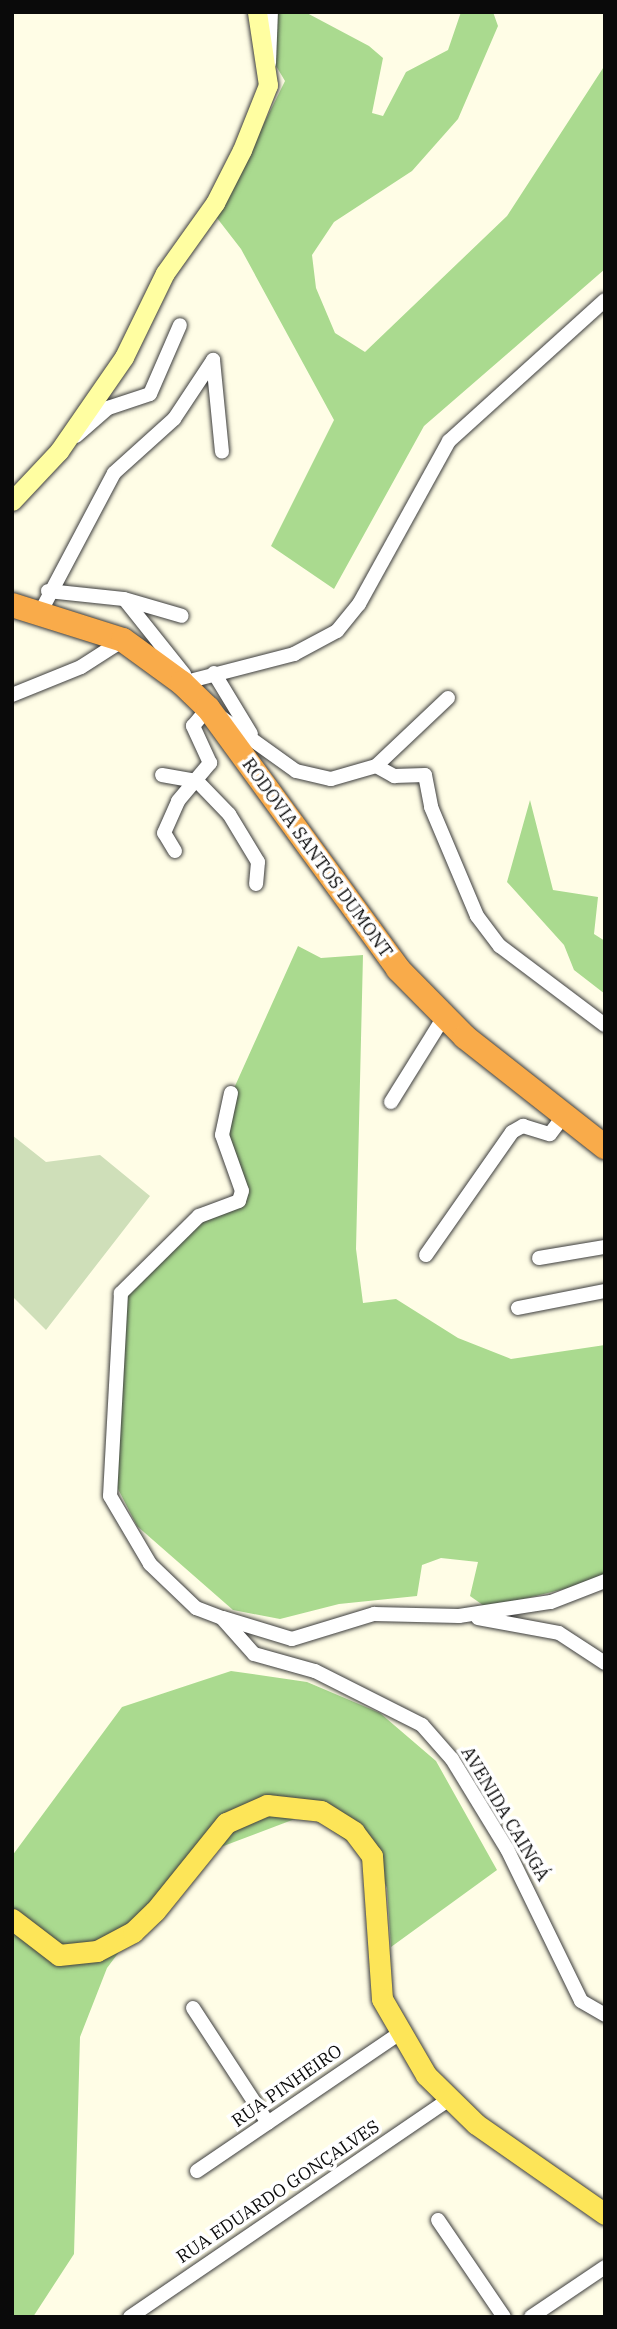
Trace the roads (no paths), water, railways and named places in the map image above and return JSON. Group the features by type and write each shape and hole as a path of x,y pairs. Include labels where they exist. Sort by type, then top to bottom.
{"highway":[{"name":"RODOVIA SANTOS DUMONT","path":"12,605 45,601 123,640 186,682 208,708 330,883 444,1017 563,1117 605,1147"}],"main road":[{"path":"12,1919 59,1955 97,1951 133,1932 155,1911 226,1823 267,1804 321,1811 354,1832 372,1856 376,1973 400,2033 448,2100 605,2214"}],"street":[{"path":"257,12 269,64"},
{"path":"59,451 215,203 261,107 269,64 271,12"},
{"path":"124,599 186,682 294,654 337,631 359,604 449,441 605,300"},
{"path":"12,501 59,451 108,408 150,394 180,325"},
{"path":"182,616 124,599 45,601 114,473 174,419 213,360 222,453"},
{"path":"12,695 81,667 123,640"},
{"path":"215,673 253,738"},
{"path":"175,852 165,843 168,820 197,781 211,755 193,726 208,708 316,779 376,766 448,698"},
{"path":"376,766 394,776 425,775 477,916 500,946 605,1025"},
{"path":"162,775 197,781 229,814 258,862 256,884"},
{"path":"391,1102 444,1017"},
{"name":"AVENIDA CAINGÁ","path":"231,1093 222,1135 242,1191 239,1201 198,1216 121,1293 110,1496 150,1564 196,1608 222,1618 254,1654 315,1671 388,1703 422,1725 452,1759 508,1849 581,2001 605,2015"},
{"path":"426,1255 512,1132 523,1126 550,1134 563,1117"},
{"path":"539,1258 605,1247"},
{"path":"518,1308 605,1291"},
{"path":"459,1616 551,1602 605,1581"},
{"path":"222,1618 292,1639 374,1614 459,1616 532,1625 605,1654"},
{"path":"585,1648 605,1662"},
{"path":"193,2008 268,2123"},
{"name":"RUA PINHEIRO","path":"197,2171 400,2033"},
{"name":"RUA EDUARDO GONÇALVES","path":"130,2317 448,2100"},
{"path":"438,2220 504,2317"},
{"path":"531,2317 605,2267"}]}
